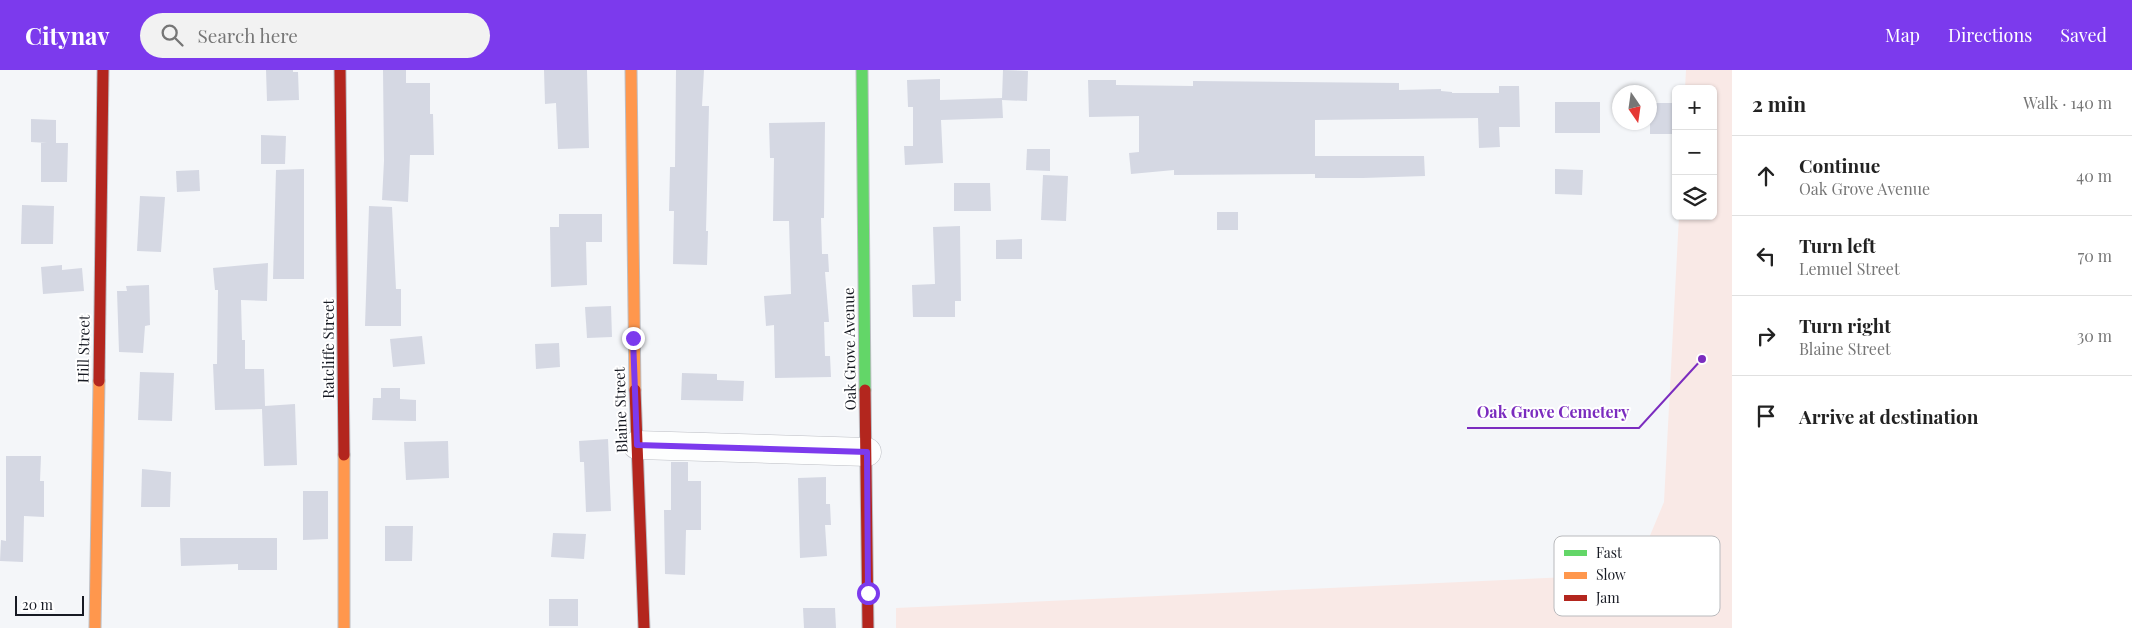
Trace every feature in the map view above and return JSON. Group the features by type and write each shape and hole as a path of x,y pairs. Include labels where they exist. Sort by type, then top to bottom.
{"street":[{"name":"Hill Street","path":"96,628 103,70"},
{"name":"Ratcliffe Street","path":"340,70 344,242 344,628"},
{"name":"Blaine Street","path":"631,70 633,338 644,628"},
{"name":"Oak Grove Avenue","path":"862,70 868,628"},
{"path":"637,445 867,452"}],"shaded area":[{"path":"1686,70 1732,70 1732,628 896,628 896,608 1554,578 1554,616 1720,616 1720,536 1650,536 1664,502 1679,220 1717,220 1717,85 1685,85"}],"building":[{"path":"266,70 293,70 293,72 298,72 299,100 267,101"},
{"path":"383,70 406,70 406,83 430,83 430,114 433,114 434,155 410,155 408,202 382,200 384,161"},
{"path":"544,70 587,70 589,148 558,149 556,103 545,104"},
{"path":"676,70 704,70 702,106 709,106 707,265 673,264 674,211 669,211 670,167 675,167"},
{"path":"1003,70 1028,71 1027,101 1002,100 1003,118 941,120 943,163 905,165 904,146 913,146 913,107 908,107 907,80 940,79 940,100 1002,98"},
{"path":"1088,80 1116,80 1116,85 1193,86 1193,81 1399,83 1399,90 1441,89 1441,91 1452,93 1499,93 1499,86 1519,86 1520,127 1499,127 1500,147 1479,148 1478,118 1315,120 1315,156 1424,156 1425,176 1315,178 1315,174 1174,175 1174,170 1131,174 1129,153 1139,152 1139,116 1089,117"},
{"path":"1555,102 1600,102 1600,133 1555,133"},
{"path":"1657,103 1672,103 1672,134 1650,134 1650,130 1657,130"},
{"path":"31,119 56,120 56,143 68,143 67,182 41,182 41,143 47,143 31,142"},
{"path":"825,122 824,218 821,218 822,254 828,254 829,272 825,272 829,322 824,322 825,356 830,356 831,377 775,378 774,325 766,326 764,296 791,294 789,221 773,221 774,158 770,158 769,123"},
{"path":"261,135 286,136 285,164 261,164"},
{"path":"1027,149 1050,149 1050,171 1026,170"},
{"path":"304,169 304,279 273,279 276,170"},
{"path":"1555,169 1583,170 1582,195 1555,194"},
{"path":"199,170 200,191 177,192 176,171"},
{"path":"1043,175 1068,176 1066,221 1041,220"},
{"path":"954,183 990,183 991,211 954,211"},
{"path":"140,196 165,197 161,252 137,251"},
{"path":"22,205 54,206 53,244 21,244"},
{"path":"369,206 392,207 396,289 401,289 401,326 365,326"},
{"path":"1217,212 1238,212 1238,230 1217,230"},
{"path":"559,214 602,214 602,242 586,242 587,285 551,287 550,227 559,227"},
{"path":"960,226 961,301 955,301 955,317 913,317 912,285 935,284 933,227"},
{"path":"1022,239 1022,259 996,259 996,240"},
{"path":"268,263 267,301 241,300 242,340 245,340 245,369 264,369 265,406 295,404 297,465 264,466 262,409 215,410 213,364 217,364 218,290 215,290 213,268"},
{"path":"62,265 62,270 82,268 84,291 43,294 41,267"},
{"path":"149,285 150,325 145,326 143,353 119,352 117,291 127,291 126,286"},
{"path":"611,306 612,337 587,338 585,307"},
{"path":"422,336 425,364 393,367 390,339"},
{"path":"559,343 560,367 536,369 535,344"},
{"path":"140,372 174,373 172,421 138,420"},
{"path":"682,373 717,374 717,380 744,381 743,401 681,400"},
{"path":"381,388 400,388 400,399 416,400 416,421 372,420 373,398 381,398"},
{"path":"608,439 611,511 586,512 584,462 580,462 579,441"},
{"path":"448,441 449,478 406,480 404,442"},
{"path":"6,456 41,456 40,481 44,481 44,517 24,516 23,562 0,561 1,540 6,541"},
{"path":"671,462 688,462 688,481 701,481 701,530 686,530 685,575 665,574 664,510 671,510"},
{"path":"142,469 171,472 170,507 141,507"},
{"path":"826,477 826,504 830,504 831,525 825,525 827,556 800,558 798,478"},
{"path":"303,491 328,491 328,539 303,540"},
{"path":"385,526 413,526 412,561 385,561"},
{"path":"553,533 586,534 584,559 551,557"},
{"path":"180,538 277,538 277,570 238,570 238,564 181,566"},
{"path":"549,599 578,599 578,626 549,626"},
{"path":"803,608 835,608 836,628 804,628"}],"traffic: fast":[{"path":"862,70 865,390"}],"traffic: slow":[{"path":"631,70 635,390"},
{"path":"95,628 99,381"},
{"path":"344,455 344,628"}],"traffic: jam":[{"path":"99,381 103,70"},
{"path":"340,70 344,455"},
{"path":"635,390 644,628"},
{"path":"865,390 868,628"}],"place":[{"name":"Oak Grove Cemetery","path":"1702,359"}],"route":[{"path":"633,338 637,445 867,452 868,593"}]}
